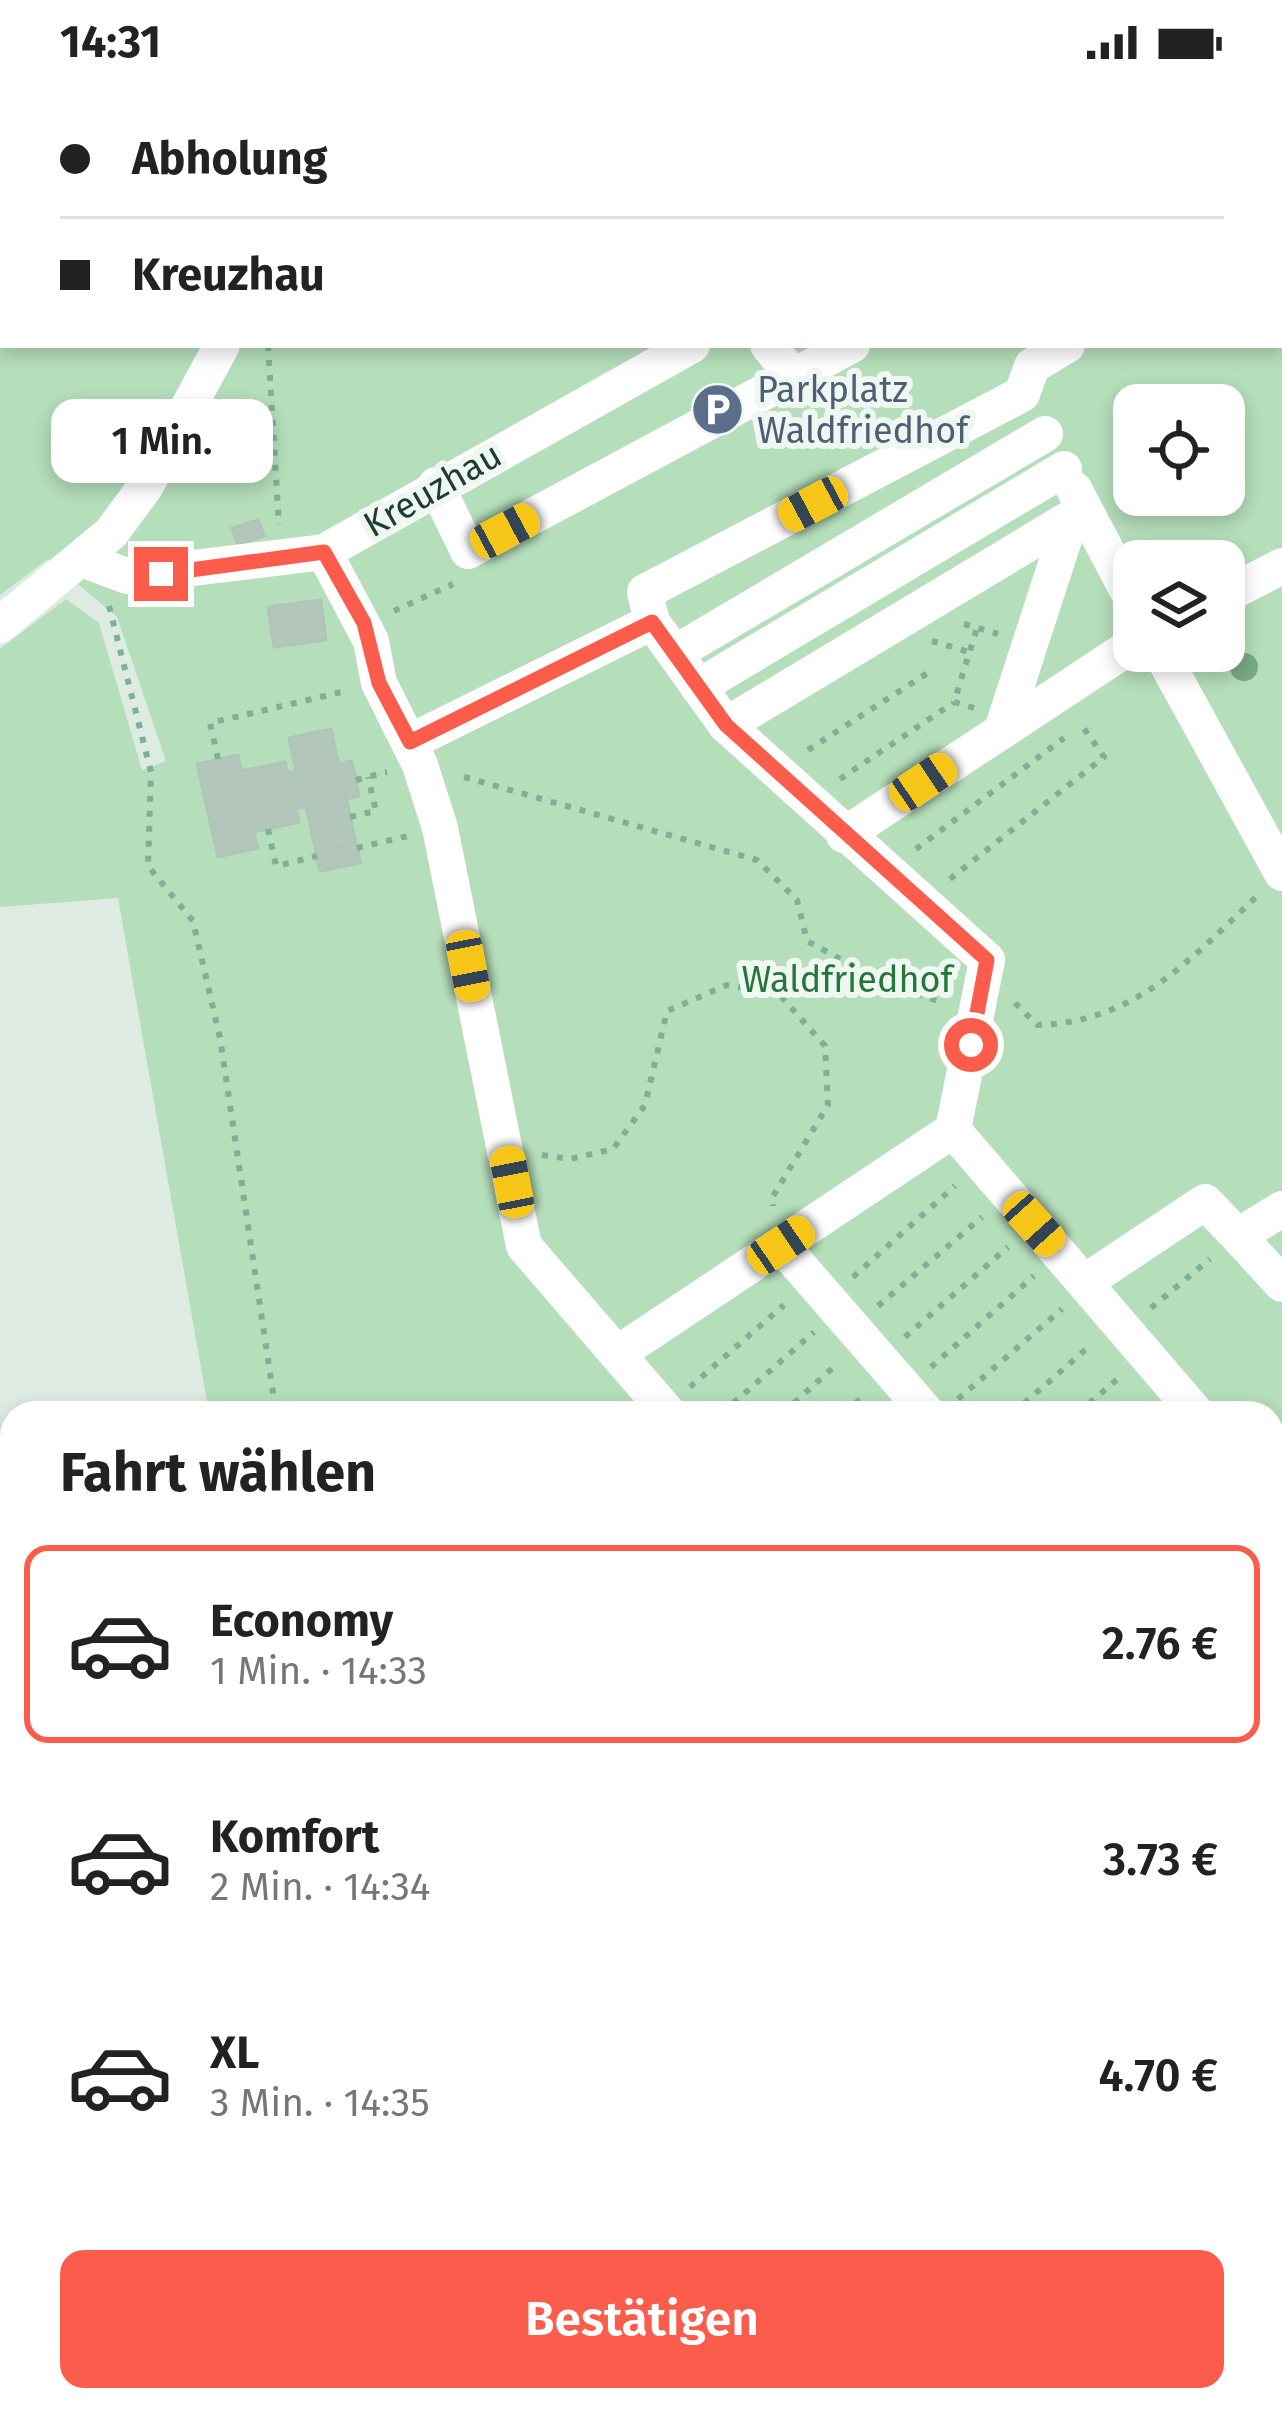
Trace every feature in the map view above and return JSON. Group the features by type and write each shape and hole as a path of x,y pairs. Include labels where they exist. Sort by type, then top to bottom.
{"street":[{"path":"0,625 84,560 145,487 220,348"},
{"name":"Kreuzhau","path":"84,560 127,576 324,552 440,492 687,348"},
{"path":"770,348 793,376"},
{"path":"440,492 468,550 502,526 847,348"},
{"path":"617,1354 953,1130 987,960 726,725 652,622 645,592 1022,394 1032,366 1062,348"},
{"path":"1022,394 1064,469 1078,514 1113,570"},
{"path":"675,653 1045,434"},
{"path":"698,687 1064,469"},
{"path":"726,725 916,623 1078,514"},
{"path":"1002,730 1009,644 1078,514"},
{"path":"324,552 364,623 379,683 415,754 440,828 524,1246 658,1401"},
{"path":"1245,585 1282,566"},
{"path":"415,754 652,622"},
{"path":"844,835 1113,658"},
{"path":"1171,672 1281,874"},
{"path":"953,1130 1186,1401"},
{"path":"1087,1284 1205,1202 1282,1285"},
{"path":"1238,1236 1282,1209"},
{"path":"781,1245 917,1401"}],"path":[{"path":"268,348 281,559"},
{"path":"364,623 478,570 468,550"},
{"path":"127,576 107,610 152,772 148,866 193,921 209,991 274,1401"},
{"path":"916,623 977,628 1009,644"},
{"path":"916,623 969,652"},
{"path":"807,801 954,702 977,628"},
{"path":"775,771 929,672"},
{"path":"218,759 210,723 379,683"},
{"path":"954,702 980,709 985,691"},
{"path":"890,869 1081,725"},
{"path":"415,754 757,860 797,900 807,941 931,1000 980,1002"},
{"path":"923,900 1105,757"},
{"path":"350,817 376,811 368,777"},
{"path":"356,848 440,828"},
{"path":"268,829 276,866 317,856"},
{"path":"987,960 1011,1000 1037,1024 1071,1024 1146,997 1281,874"},
{"path":"505,1150 570,1159 613,1149 645,1105 668,1011 727,985 779,994 825,1046 828,1105 772,1198 781,1245"},
{"path":"791,1401 846,1320 982,1163"},
{"path":"738,1401 1009,1194"},
{"path":"687,1401 1034,1224"},
{"path":"1031,1401 1130,1335 1238,1236"},
{"path":"917,1401 1060,1253"},
{"path":"955,1401 1087,1284"},
{"path":"1086,1401 1130,1335"}],"green space":[{"name":"Waldfriedhof","path":"0,348 1282,348 1282,1401 207,1401 118,898 0,907 0,649 66,599 99,623 142,770 166,761 117,617 48,559 0,595"}],"building":[{"path":"258,520 264,536 238,545 232,528"},
{"path":"321,600 326,640 274,647 268,607"},
{"path":"331,729 356,843 316,852 306,806 296,809 299,822 254,832 258,848 218,857 197,764 238,755 241,771 285,762 288,773 296,771 289,738"},
{"path":"352,761 359,796 346,799 339,764"},
{"path":"356,843 358,851 317,860 316,852"},
{"path":"358,851 360,863 320,871 317,860"}],"place":[{"name":"Parkplatz Waldfriedhof","path":"718,410"}],"route":[{"path":"161,574 324,552 364,623 379,683 410,742 652,622 726,725 987,960 971,1045"}]}
